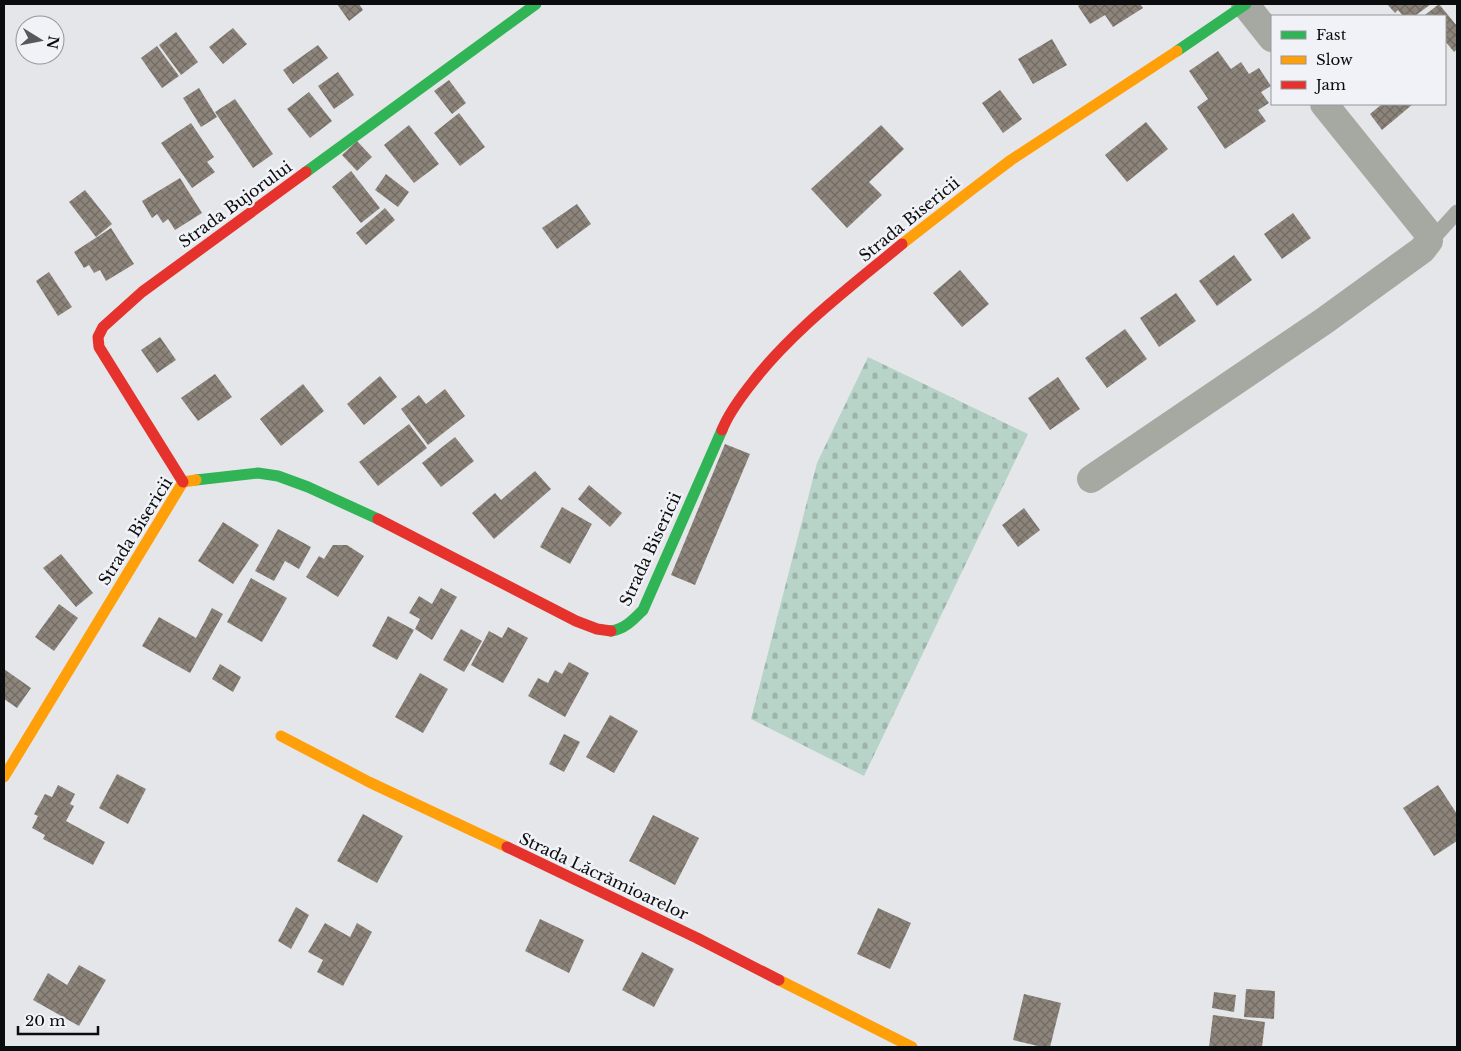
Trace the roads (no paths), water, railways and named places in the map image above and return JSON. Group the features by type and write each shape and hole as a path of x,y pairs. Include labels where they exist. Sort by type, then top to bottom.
{"street":[{"name":"Strada Bujorului","path":"183,482 99,347 98,337 103,327 142,292 536,4"},
{"name":"Strada Bisericii","path":"4,777 183,482 258,473 278,476 308,487 374,518 594,629 609,632 620,630 632,623 643,610 724,425 741,396 767,364 800,331 843,294 987,178 1246,4"},
{"path":"1246,4 1271,37"},
{"path":"1091,479 1324,322 1422,250 1428,241 1428,233 1325,105"},
{"name":"Strada Lăcrămioarelor","path":"281,736 386,790 698,938 912,1047"}],"lane":[{"path":"1422,250 1457,212"}]}
